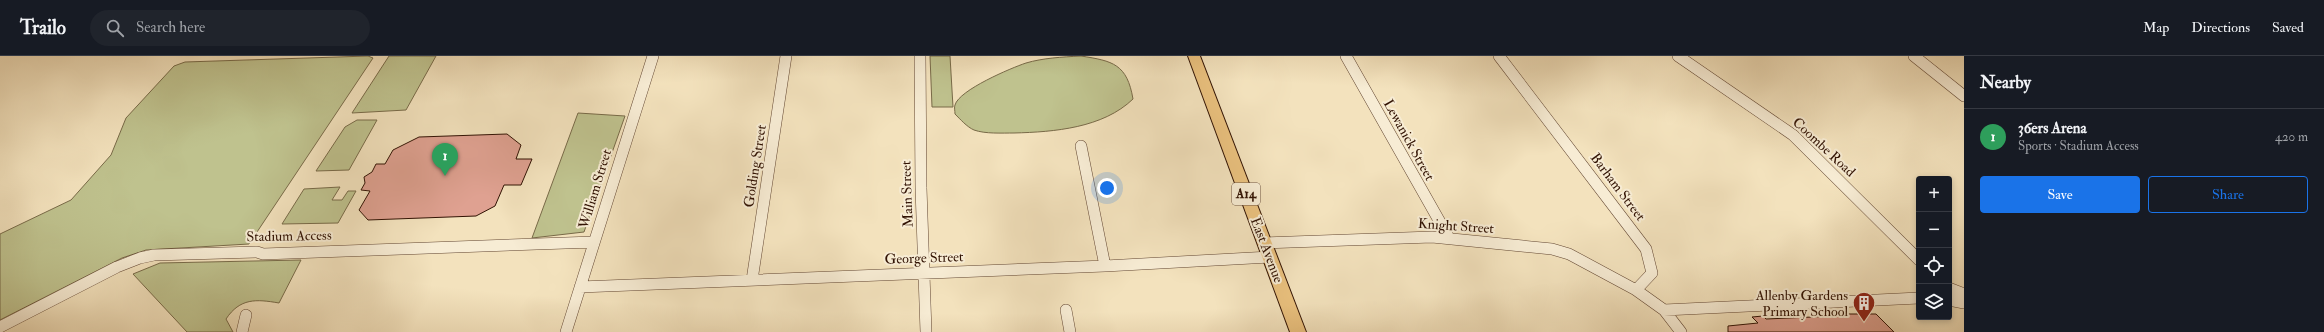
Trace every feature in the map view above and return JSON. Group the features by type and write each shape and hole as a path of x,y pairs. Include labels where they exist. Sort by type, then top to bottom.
{"main road":[{"name":"East Avenue","path":"1194,56 1298,332"}],"street":[{"name":"William Street","path":"566,332 652,56"},
{"name":"Golding Street","path":"752,280 786,56"},
{"name":"Main Street","path":"920,56 926,332"},
{"name":"Lewanick Street","path":"1346,56 1448,238"},
{"name":"Barham Street","path":"1499,56 1646,249 1652,273 1636,290"},
{"name":"Coombe Road","path":"1678,56 1793,135 1916,257"},
{"path":"1914,56 1964,96"},
{"path":"1081,146 1105,266"},
{"name":"Knight Street","path":"1264,243 1432,237 1552,249 1570,254 1636,290"},
{"name":"Stadium Access","path":"0,327 123,264 154,255 257,252 263,254 594,242"},
{"name":"George Street","path":"580,287 1105,266 1270,257"},
{"path":"1636,290 1664,310 1681,332"},
{"path":"1952,291 1963,302"},
{"path":"1664,310 1916,298"},
{"path":"1952,300 1963,302"},
{"path":"1066,310 1070,332"},
{"path":"242,332 246,315"}],"green space":[{"path":"368,56 373,58 249,244 146,250 122,258 0,320 0,234 71,200 111,155 126,118 174,66 185,62"},
{"path":"389,56 436,56 406,110 352,113"},
{"path":"930,56 950,56 953,107 932,107"},
{"path":"1081,56 1102,60 1117,66 1127,78 1133,99 1121,109 1093,122 1045,131 988,133 974,130 955,114 955,106 959,99 975,86 986,80 1032,61"},
{"path":"578,113 625,116 584,232 532,238"},
{"path":"357,120 377,120 349,170 316,171 345,127"},
{"path":"340,187 332,200 342,200 348,191 356,191 338,223 282,224 304,189"},
{"path":"301,260 279,303 263,301 249,302 237,307 231,312 226,319 233,332 187,332 133,274 160,263"}],"building":[{"path":"507,134 521,145 516,159 532,159 521,185 504,185 495,206 476,216 368,220 359,210 370,191 361,190 365,183 364,177 372,172 376,164 385,164 393,150 419,137"},
{"path":"1835,314 1876,314 1894,332 1728,332 1728,326 1758,323 1752,317 1763,316 1766,319 1836,316"}],"place":[{"name":"36ers Arena","path":"445,176"},
{"name":"Allenby Gardens Primary School","path":"1864,322"}]}
